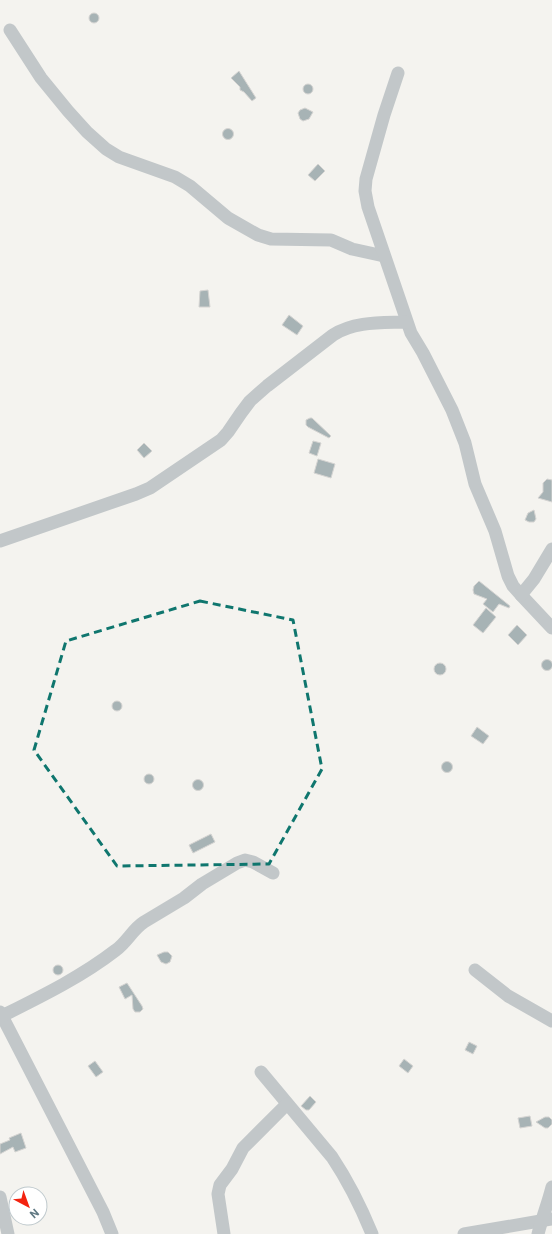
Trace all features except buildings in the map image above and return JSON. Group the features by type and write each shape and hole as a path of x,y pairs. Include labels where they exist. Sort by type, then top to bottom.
{"street":[{"path":"10,30 41,78 68,110 87,132 119,157 175,177 190,186 228,218 258,235 271,238 331,240 352,249 384,256"},
{"path":"398,73 384,114 366,179 368,207 402,304 406,322 452,410 465,443 475,484 495,531 508,576 513,586 552,628"},
{"path":"0,541 150,488 221,440 250,402 267,386 333,335 343,329 354,326 376,323 406,322"},
{"path":"521,595 534,579 552,549"},
{"path":"112,1234 103,1212 1,1014 75,978 117,949 139,925 184,898 202,884 237,863 245,860 253,862 273,873"},
{"path":"474,970 508,996 552,1021"},
{"path":"260,1072 332,1157 342,1172 363,1211 372,1234"},
{"path":"224,1234 218,1194 220,1185 232,1169 243,1148 287,1104"},
{"path":"538,1234 546,1220 552,1187"},
{"path":"0,1197 8,1234"},
{"path":"464,1234 546,1220"}],"highlighted area":[{"path":"200,601 293,620 322,769 269,864 117,866 34,750 66,641"}]}
